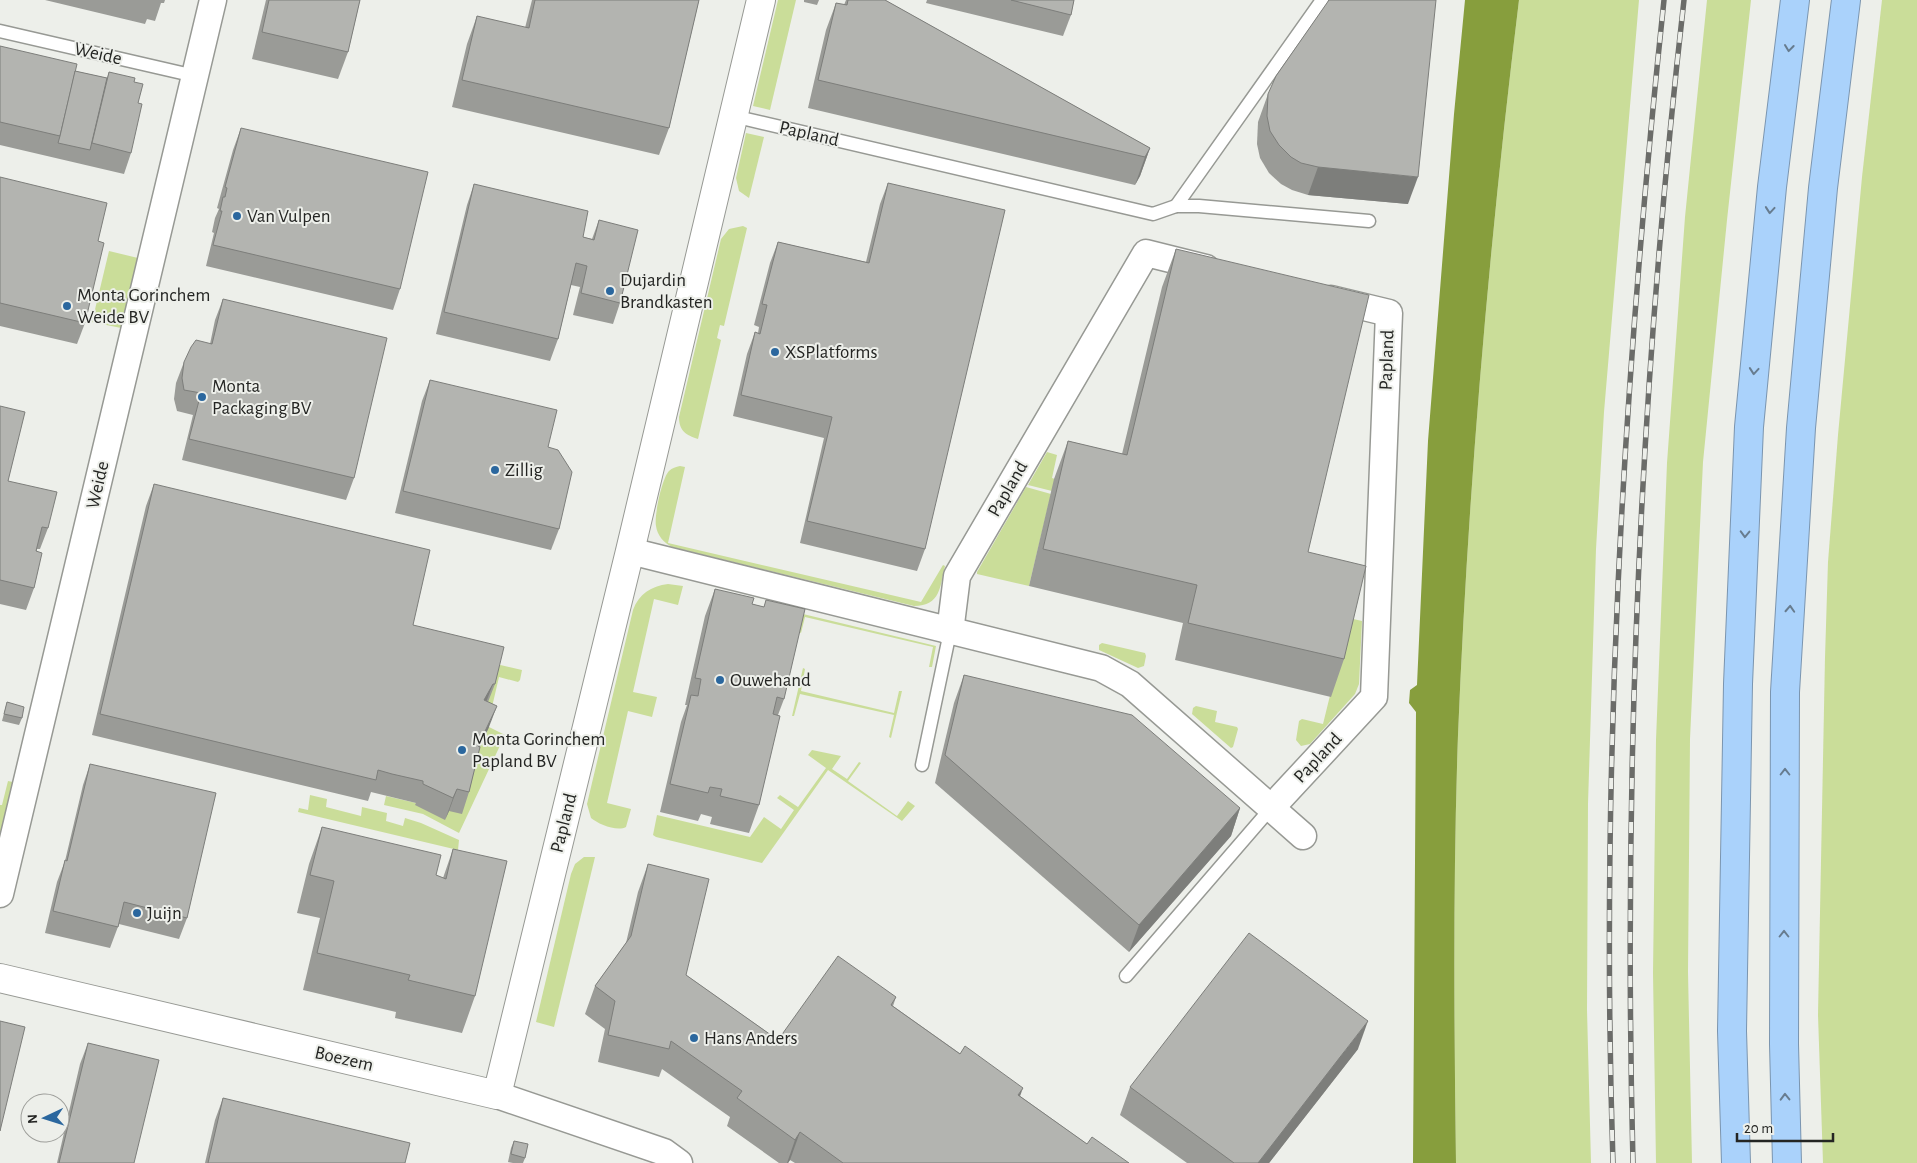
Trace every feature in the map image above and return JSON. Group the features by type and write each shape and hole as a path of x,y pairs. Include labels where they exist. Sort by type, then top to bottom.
{"highway":[{"path":"1736,1163 1732,1002 1738,684 1749,427 1772,187 1795,0"},
{"path":"1787,1163 1784,1044 1785,692 1801,428 1823,188 1846,0"}],"street":[{"name":"Weide","path":"0,894 213,0"},
{"name":"Papland","path":"497,1095 630,551 760,0"},
{"name":"Papland","path":"950,632 957,576 1146,253 1230,274"},
{"name":"Papland","path":"1272,808 1374,698 1389,313 1305,293"},
{"path":"630,551 1101,668 1130,684 1303,836"},
{"name":"Boezem","path":"0,978 497,1095 664,1152 679,1163"}],"lane":[{"path":"1176,206 1322,0"},
{"name":"Weide","path":"0,31 195,76"},
{"name":"Papland","path":"733,116 1153,214 1176,206 1199,206 1369,222"},
{"name":"Papland","path":"922,765 950,632"},
{"name":"Papland","path":"1126,976 1272,808"}],"shaded area":[{"path":"778,0 796,0 770,110 753,106"},
{"path":"1465,0 1519,0 1489,275 1462,643 1456,789 1454,1003 1456,1163 1413,1163 1416,712 1409,703 1410,690 1417,685 1428,441"},
{"path":"1519,0 1639,0 1604,412 1596,549 1588,804 1587,1010 1591,1163 1456,1163 1454,1003 1456,789 1462,643 1489,275"},
{"path":"1707,0 1751,0 1703,462 1690,739 1688,972 1692,1163 1656,1163 1653,973 1656,740 1667,463 1685,217"},
{"path":"1882,0 1917,0 1917,1163 1823,1163 1818,1015 1828,562 1862,177"},
{"path":"746,133 764,137 749,198 739,191 736,178"},
{"path":"743,226 747,228 724,326 720,325 717,338 721,340 698,439 684,432 680,426 679,417 721,239 729,229"},
{"path":"109,251 138,258 121,328 92,322"},
{"path":"1047,452 1057,455 1052,478 1055,479 1052,491 1028,485"},
{"path":"680,466 685,467 668,543 921,602 943,565 945,566 938,594 930,603 914,606 672,547 659,536 656,526 656,514 666,475 671,469"},
{"path":"1026,487 1051,494 1029,586 977,574 977,572"},
{"path":"668,584 683,586 678,605 654,599 633,692 657,697 652,717 628,711 607,803 631,809 626,827 613,828 598,823 591,818 587,804 633,610 639,599 646,592"},
{"path":"803,614 936,646 932,667 929,667 933,647 805,617 801,633 799,632"},
{"path":"1349,618 1362,621 1359,684 1355,694 1310,744 1301,746 1296,740 1299,721 1302,719 1323,724"},
{"path":"406,643 522,670 520,680 518,682 499,677 492,707"},
{"path":"1102,643 1145,653 1144,666 1138,668 1099,650 1099,645"},
{"path":"803,668 805,669 801,691 894,713 899,691 902,691 891,738 889,737 894,715 800,694 794,716 792,716"},
{"path":"1196,706 1217,711 1215,722 1237,727 1233,747 1231,748 1192,714 1193,708"},
{"path":"489,727 505,735 459,833 423,814 384,805 386,796 416,803"},
{"path":"812,750 841,756 832,769 847,779 859,762 861,763 848,781 897,816 908,801 915,806 902,821 828,770 762,863 653,835 657,815 750,837 764,817 781,829 794,810 777,798 780,795 798,807 826,768 808,755"},
{"path":"8,781 13,782 0,838 0,805 2,805"},
{"path":"310,795 327,799 326,807 361,816 362,807 387,813 386,821 403,826 405,818 421,823 459,840 458,850 298,812 299,808 308,810"},
{"path":"584,857 595,857 554,1027 536,1022 571,874 575,864"}],"building":[{"path":"269,0 360,0 348,52 262,32"},
{"path":"535,0 699,0 669,128 462,80 477,16 529,28"},
{"path":"848,0 885,0 1150,148 1145,157 818,80 836,3 847,5"},
{"path":"1011,0 1074,0 1071,15"},
{"path":"1329,0 1436,0 1418,177 1318,167 1301,163 1291,157 1279,145 1270,131 1267,116 1268,94 1276,76"},
{"path":"0,46 77,64 60,136 0,122"},
{"path":"75,71 107,78 90,150 58,143"},
{"path":"109,72 135,78 134,82 143,84 138,103 142,104 131,153 92,143"},
{"path":"241,128 428,172 400,289 213,245 222,211 220,211 223,197 225,197 227,188 225,187"},
{"path":"0,177 107,203 98,241 104,243 85,323 0,303"},
{"path":"888,183 1005,210 925,549 807,521 832,417 741,395 755,332 760,334 767,305 762,304 778,242 869,263"},
{"path":"474,184 588,211 583,237 594,240 599,220 638,230 620,303 581,293 587,266 576,263 558,339 444,312"},
{"path":"1176,249 1369,295 1308,552 1366,566 1344,659 1188,623 1197,585 1043,549 1068,441 1127,455"},
{"path":"223,299 387,338 354,478 189,439 201,393 184,390 182,378 184,362 196,340 212,344"},
{"path":"430,380 557,410 548,447 558,450 572,472 559,529 403,491"},
{"path":"0,406 25,412 8,481 57,492 48,528 42,527 36,551 42,553 34,588 0,580"},
{"path":"154,484 430,550 413,625 504,647 495,684 493,684 484,700 497,706 478,746 480,747 469,792 457,789 453,798 423,784 423,781 378,770 376,780 100,714"},
{"path":"715,589 754,598 752,604 764,607 766,600 805,609 784,699 777,697 773,714 780,716 759,805 720,796 722,789 710,787 708,793 670,784 691,695 698,696 701,679 695,678"},
{"path":"964,675 1132,715 1240,808 1139,925 945,755"},
{"path":"7,702 24,707 22,718 4,714"},
{"path":"90,764 216,793 187,918 124,902 118,927 53,911"},
{"path":"322,827 441,855 436,875 446,879 453,849 507,861 475,996 408,980 410,975 317,953 334,881 310,875"},
{"path":"648,864 709,879 686,975 778,1040 838,956 896,997 891,1005 960,1054 965,1046 1023,1088 1018,1095 1087,1144 1092,1137 1129,1163 843,1163 800,1132 795,1140 737,1098 742,1091 671,1041 669,1049 608,1035 615,1001 595,986 631,936"},
{"path":"1249,933 1368,1021 1258,1163 1234,1163 1130,1087"},
{"path":"0,1021 25,1027 0,1131"},
{"path":"88,1043 159,1060 134,1163 59,1163 64,1143 70,1143 70,1117"},
{"path":"223,1098 410,1143 405,1163 208,1163"},
{"path":"514,1141 528,1144 525,1158 511,1154"}],"railway":[{"path":"1613,1163 1610,872 1618,581 1626,435 1637,290 1664,0"},
{"path":"1633,1163 1631,872 1633,726 1638,581 1656,290 1684,0"}],"place":[{"name":"Van Vulpen","path":"237,216"},
{"name":"Dujardin Brandkasten","path":"610,291"},
{"name":"Monta Gorinchem Weide BV","path":"67,306"},
{"name":"XSPlatforms","path":"775,352"},
{"name":"Monta Packaging BV","path":"202,397"},
{"name":"Zillig","path":"495,470"},
{"name":"Ouwehand","path":"720,680"},
{"name":"Monta Gorinchem Papland BV","path":"462,750"},
{"name":"Juijn","path":"137,913"},
{"name":"Hans Anders","path":"694,1038"}]}
